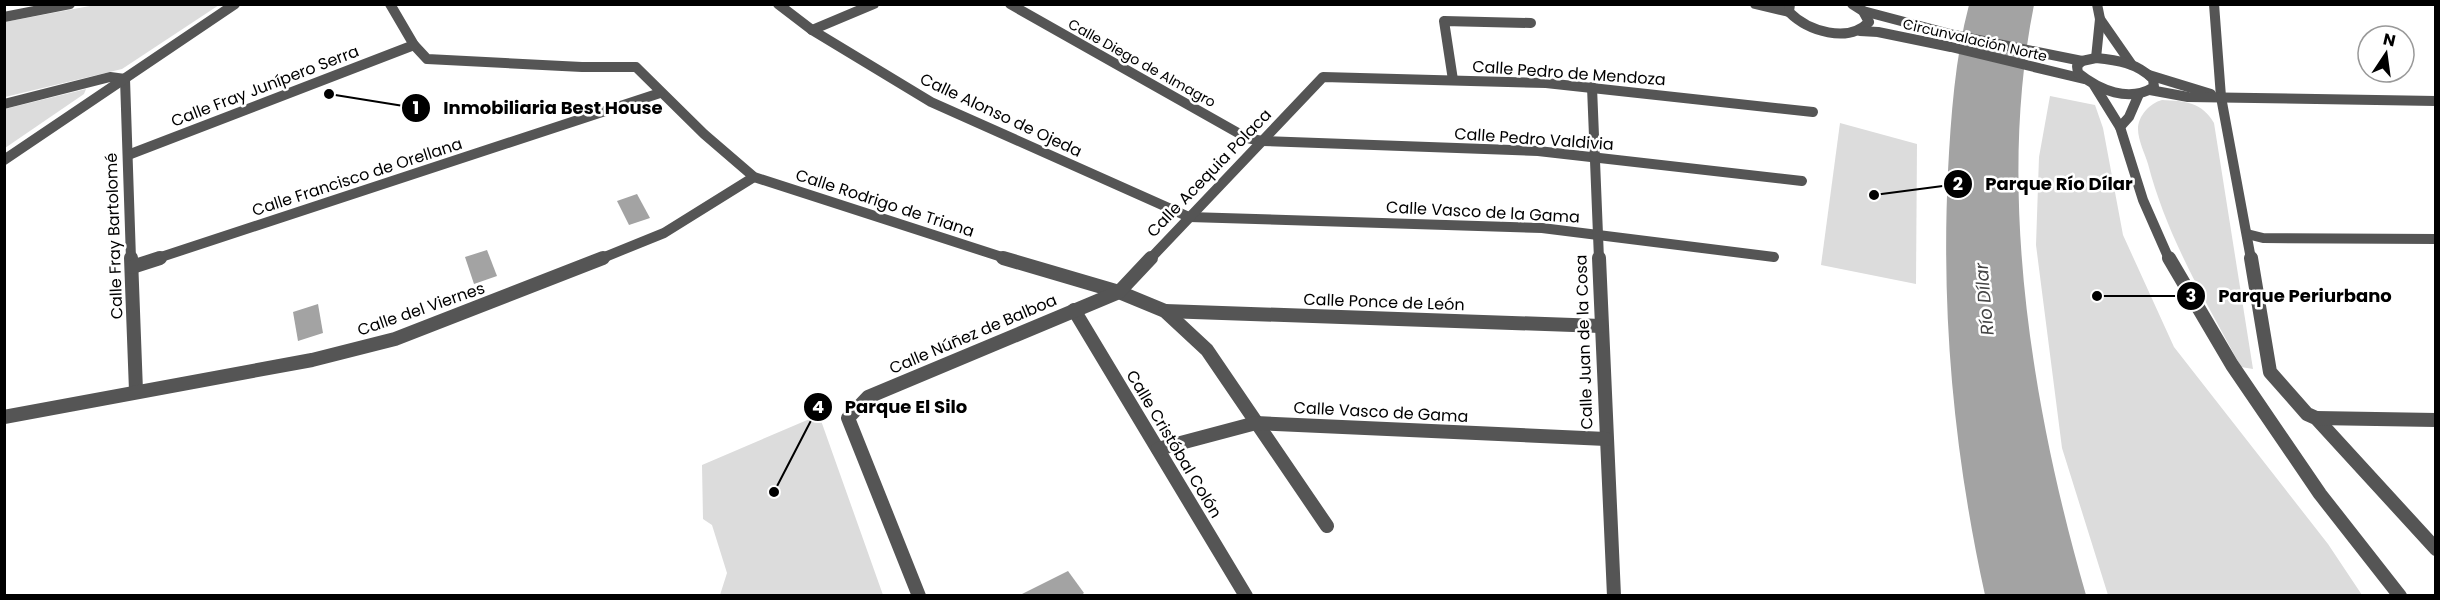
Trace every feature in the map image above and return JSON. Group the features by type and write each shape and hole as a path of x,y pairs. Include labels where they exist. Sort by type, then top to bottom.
{"street":[{"path":"4,17 70,4"},
{"path":"4,160 235,4"},
{"name":"Calle Rodrigo de Triana","path":"390,4 414,45 427,59 582,67 636,67 660,93 754,177 979,251 1119,292 1165,311 1207,350 1327,526"},
{"name":"Calle Alonso de Ojeda","path":"778,4 812,30 931,102 1189,218"},
{"path":"812,30 874,4"},
{"name":"Calle Diego de Almagro","path":"1010,4 1247,138 1262,141"},
{"path":"1755,4 1790,8"},
{"name":"Circunvalación Norte","path":"1852,4 1863,11 1954,35 2082,61"},
{"path":"2097,4 2100,19 2132,65"},
{"path":"2214,4 2221,97 2270,372 2307,414 2316,418 2436,420"},
{"name":"Circunvalación Norte","path":"1790,8 1797,21 1823,31 1878,32 2030,65 2084,79 2094,85"},
{"path":"1860,31 1869,22 1863,11"},
{"path":"2096,58 2097,30 2100,19"},
{"path":"1453,80 1444,21 1531,23"},
{"name":"Calle Fray Junípero Serra","path":"128,155 414,45"},
{"path":"2084,79 2077,66 2082,61 2096,58 2132,65 2149,75 2221,97"},
{"path":"2149,75 2154,84 2150,90"},
{"path":"4,104 111,77 125,79"},
{"name":"Calle Acequia Polaca","path":"1119,292 1323,77"},
{"name":"Calle Pedro de Mendoza","path":"1323,77 1453,80 1592,87 1813,112"},
{"name":"Calle Fray Bartolomé","path":"125,79 136,391"},
{"path":"2094,85 2115,92 2139,94 2150,90 2188,97 2436,101"},
{"path":"2094,85 2120,127 2143,200 2180,279 2232,365 2320,494 2400,596"},
{"name":"Calle Juan de la Cosa","path":"1592,87 1614,596"},
{"name":"Calle Francisco de Orellana","path":"132,267 660,93"},
{"path":"2120,127 2129,117 2139,94"},
{"name":"Calle Pedro Valdivia","path":"1262,141 1538,151 1802,181"},
{"name":"Calle del Viernes","path":"4,417 312,360 395,339 525,290 664,233 754,177"},
{"name":"Calle Vasco de la Gama","path":"1189,218 1542,228 1774,257"},
{"path":"2247,234 2263,238 2436,239"},
{"name":"Calle Núñez de Balboa","path":"919,596 848,418 868,397 1119,292"},
{"name":"Calle Cristóbal Colón","path":"1074,310 1246,596"},
{"name":"Calle Ponce de León","path":"1165,311 1601,326"},
{"path":"2316,418 2436,549"},
{"name":"Calle Vasco de Gama","path":"1158,449 1256,423 1606,439"}],"shaded area":[{"path":"95,5 219,5 122,69 5,97 5,22"},
{"path":"86,89 84,94 5,148 5,109"},
{"path":"2050,96 2095,105 2103,128 2123,235 2174,347 2328,544 2362,595 2108,595 2062,448 2036,245 2039,157"},
{"path":"2162,100 2192,104 2204,111 2214,123 2253,369 2241,367 2188,268 2156,191 2138,129 2140,119 2146,111 2153,104"},
{"path":"1840,123 1917,144 1916,284 1821,265"},
{"path":"819,415 883,595 720,595 727,573 712,525 703,519 702,465"}],"water":[{"name":"Río Dílar","path":"1969,5 2034,5 2023,77 2019,151 2020,226 2026,302 2036,377 2050,452 2086,595 1985,595 1974,542 1952,384 1946,278 1946,225 1952,108 1960,46"},
{"path":"637,194 650,218 629,225 617,201"},
{"path":"487,250 497,276 474,284 465,257"},
{"path":"318,304 323,333 298,341 293,312"},
{"path":"1068,571 1084,593 1080,596 1020,595"}],"place":[{"name":"Inmobiliaria Best House","path":"329,94"},
{"name":"Parque Río Dílar","path":"1874,195"},
{"name":"Parque Periurbano","path":"2097,296"},
{"name":"Parque El Silo","path":"774,492"}]}
